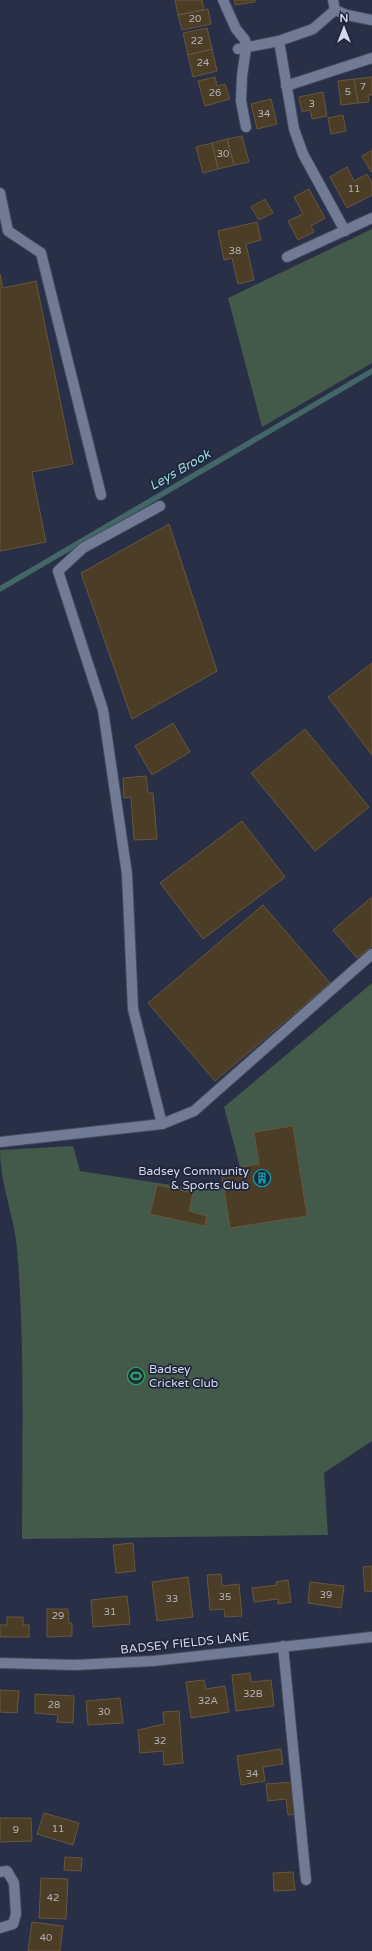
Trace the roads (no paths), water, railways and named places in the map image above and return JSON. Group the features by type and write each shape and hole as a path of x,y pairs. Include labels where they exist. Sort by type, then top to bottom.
{"street":[{"path":"223,0 236,29 245,40 242,48 241,100 246,127"},
{"path":"242,48 279,41 313,29 334,5 347,15 372,20"},
{"path":"279,41 294,129 303,154 345,231"},
{"path":"286,86 372,58"},
{"path":"0,192 8,231 41,253 101,495"},
{"path":"286,257 368,220"},
{"path":"160,506 83,548 58,571 103,710 127,874 133,1009 162,1124"},
{"path":"0,1142 162,1124 194,1111 372,954"},
{"name":"BADSEY FIELDS LANE","path":"0,1663 76,1665 153,1661 372,1637"},
{"path":"284,1646 306,1880"},
{"path":"0,1872 7,1871 14,1883 16,1914 13,1924 0,1928"}],"waterway":[{"name":"Leys Brook","path":"0,589 372,371"}],"place":[{"name":"Badsey Community & Sports Club","path":"262,1178"},
{"name":"Badsey Cricket Club","path":"136,1376"}]}
